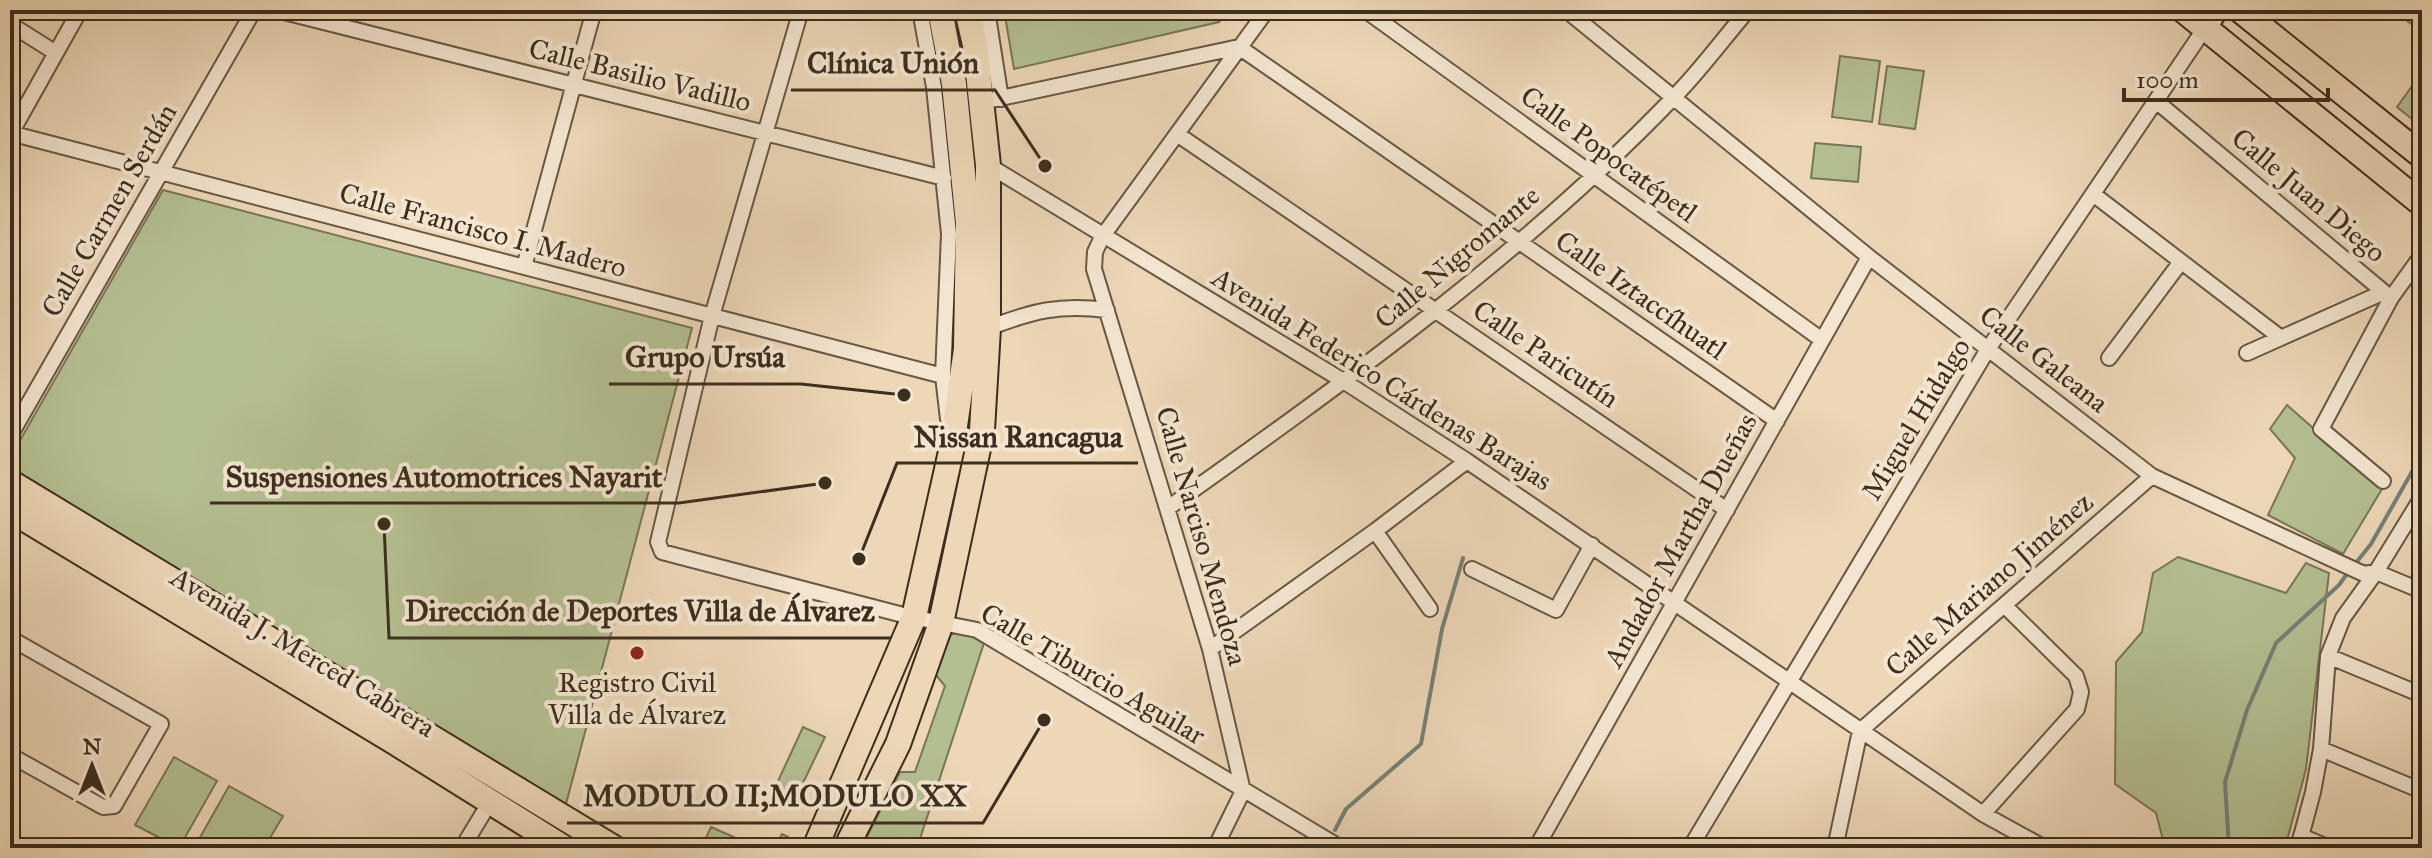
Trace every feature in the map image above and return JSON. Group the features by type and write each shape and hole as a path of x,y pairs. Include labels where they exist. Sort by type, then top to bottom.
{"main road":[{"path":"815,848 914,617 952,447 966,349 968,223 954,84 940,10"},
{"path":"846,848 898,744 941,623 982,430 988,328 988,165 992,100 967,10"},
{"path":"2183,10 2212,19 2422,204"},
{"path":"2240,10 2422,156"},
{"name":"Avenida J. Merced Cabrera","path":"10,482 249,629 409,738 490,802 564,848"},
{"name":"Avenida J. Merced Cabrera","path":"10,510 409,738"},
{"path":"409,738 614,848"}],"street":[{"path":"10,134 80,10"},
{"name":"Calle Carmen Serdán","path":"10,436 254,10"},
{"name":"Calle Basilio Vadillo","path":"276,10 944,178"},
{"path":"524,267 594,10"},
{"path":"712,316 801,10"},
{"path":"920,10 934,87 949,234 943,376 952,447"},
{"path":"987,10 992,100 1239,47"},
{"path":"1102,237 1267,10"},
{"name":"Calle Popocatépetl","path":"1365,10 1822,340"},
{"name":"Calle Galeana","path":"1566,10 1869,257 2152,476 2330,559 2422,591"},
{"name":"Calle Nigromante","path":"1168,508 1345,382 1437,312 1519,242 1675,97 1748,10"},
{"name":"Miguel Hidalgo","path":"1690,848 1988,349 2212,19"},
{"path":"10,24 56,53"},
{"name":"Calle Iztaccíhuatl","path":"1239,47 1777,421"},
{"name":"Calle Juan Diego","path":"2156,101 2388,295"},
{"name":"Calle Francisco I. Madero","path":"10,134 943,376"},
{"name":"Calle Paricutín","path":"1177,134 1727,510"},
{"name":"Avenida Federico Cárdenas Barajas","path":"988,165 1345,382 1592,545 1983,814 2045,848"},
{"path":"2093,194 2281,338"},
{"name":"Calle Narciso Mendoza","path":"1102,237 1095,252 1094,269 1210,649 1243,791"},
{"path":"2383,481 2321,429 2388,295 2422,255"},
{"name":"Andador Martha Dueñas","path":"1536,848 1869,257"},
{"path":"2109,358 2180,263"},
{"path":"2247,353 2388,295"},
{"path":"988,328 1053,308 1074,306 1107,310"},
{"name":"Calle Tiburcio Aguilar","path":"712,316 658,542 662,552 914,617 977,630 1341,848"},
{"path":"1210,649 1467,461"},
{"name":"Calle Mariano Jiménez","path":"1860,731 2152,476"},
{"path":"2330,848 2300,842 2321,749 2328,656 2343,618 2421,499"},
{"path":"1375,531 1430,609"},
{"path":"1472,569 1556,610 1592,545"},
{"path":"1983,814 2077,709 2081,692 2076,676 2004,605"},
{"path":"10,638 161,724 114,806 103,807 10,755"},
{"path":"2328,656 2422,695"},
{"path":"1835,848 1860,731"},
{"path":"2321,749 2422,791"},
{"path":"1215,848 1243,791"},
{"path":"462,848 490,802"}],"green space":[{"path":"1004,10 1228,10 1219,22 1014,69"},
{"path":"2394,10 2422,10 2422,33"},
{"path":"1840,56 1880,61 1872,122 1832,117"},
{"path":"1887,66 1924,71 1915,129 1879,124"},
{"path":"2422,72 2422,127 2397,107"},
{"path":"1815,143 1861,147 1858,182 1811,178"},
{"path":"163,190 692,328 566,804 10,469 10,458"},
{"path":"2287,405 2382,489 2343,554 2268,515 2295,458 2270,429"},
{"path":"2178,557 2286,593 2306,563 2329,573 2306,769 2285,848 2165,848 2156,813 2115,784 2116,662 2142,632 2153,573"},
{"path":"963,632 984,643 917,848 861,848 900,772 915,772 945,686 936,675 948,635"},
{"path":"803,727 825,737 794,802 773,792"},
{"path":"174,757 217,781 179,848 135,825"},
{"path":"229,786 283,816 264,848 194,848"},
{"path":"711,827 736,838 732,848 717,848 704,842"},
{"path":"782,834 796,841 793,848 761,848 766,838 777,843"}],"waterway":[{"path":"2355,564 2371,544 2422,454"},
{"path":"1335,830 1346,809 1421,744 1442,629 1463,558"},
{"path":"2229,848 2225,782 2247,710 2276,643 2339,585 2349,571"}],"place":[{"name":"Clínica Unión","path":"1045,166"},
{"name":"Grupo Ursúa","path":"904,395"},
{"name":"Suspensiones Automotrices Nayarit","path":"825,483"},
{"name":"Dirección de Deportes Villa de Álvarez","path":"384,524"},
{"name":"Nissan Rancagua","path":"859,559"},
{"name":"Registro Civil Villa de Álvarez","path":"637,653"},
{"name":"MODULO II;MODULO XX","path":"1044,720"}]}
